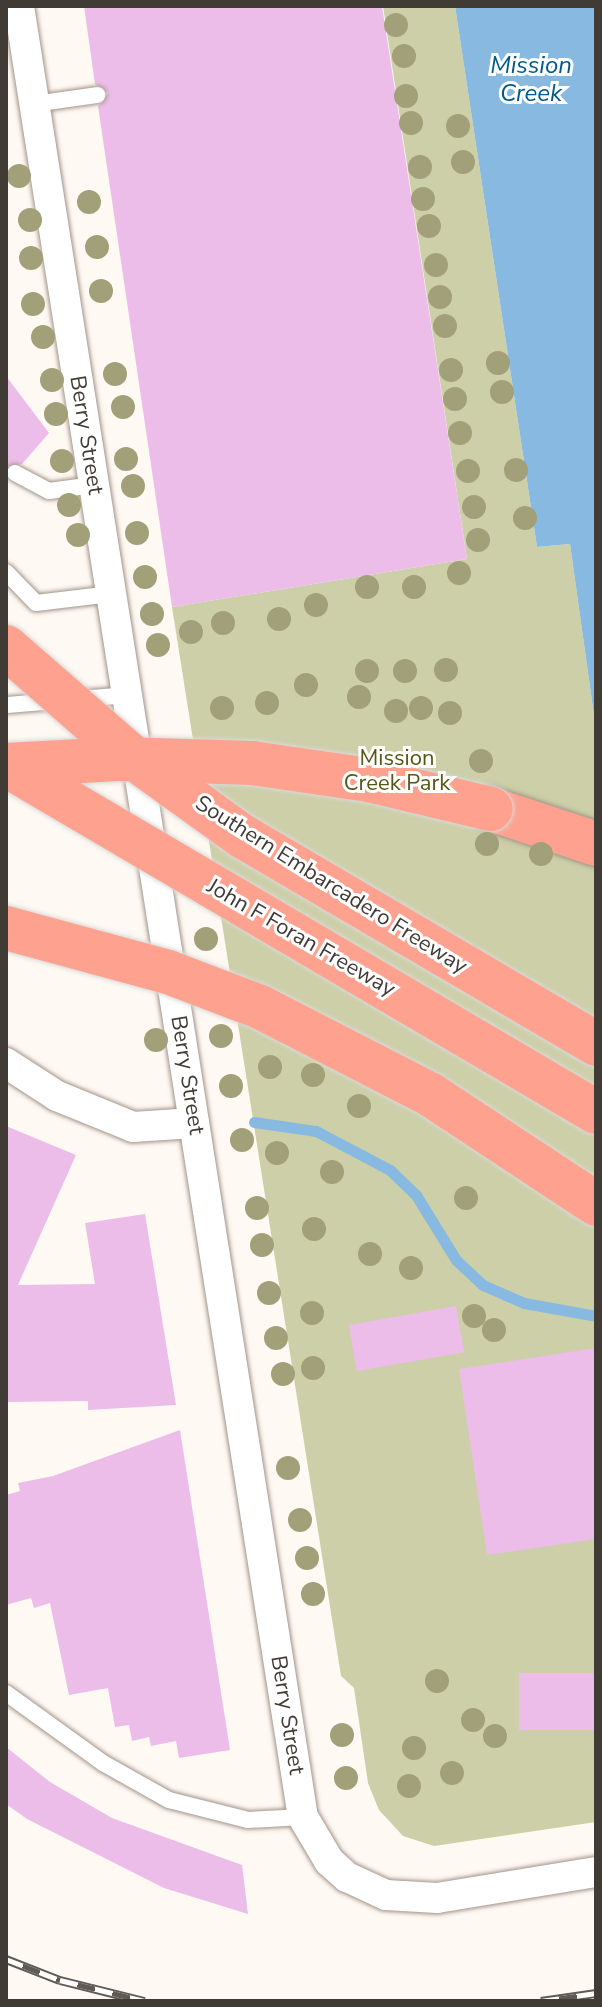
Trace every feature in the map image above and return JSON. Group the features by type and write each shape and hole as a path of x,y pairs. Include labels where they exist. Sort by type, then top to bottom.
{"highway":[{"name":"Southern Embarcadero Freeway","path":"6,647 131,756 242,836 596,1044"},
{"path":"6,765 118,759 252,763 369,780 491,809 596,844"},
{"name":"John F Foran Freeway","path":"6,765 596,1112"},
{"path":"6,928 153,968 260,1007 431,1095 596,1204"}],"street":[{"name":"Berry Street","path":"19,6 303,1817 329,1861 347,1877 386,1895 437,1898 596,1872"},
{"path":"6,1063 57,1096 133,1127 194,1123"}],"lane":[{"path":"34,104 97,95"},
{"path":"15,473 49,491 94,485"},
{"path":"6,572 36,603 111,594"},
{"path":"6,705 127,695"},
{"path":"6,1693 103,1763 169,1800 248,1820 303,1817"}],"green space":[{"name":"Mission Creek Park","path":"383,6 455,6 537,547 570,544 596,730 596,1822 434,1846 403,1836 379,1810 368,1783 354,1688 341,1676 172,607 467,559"}],"water":[{"name":"Mission Creek","path":"455,6 596,6 596,730 570,544 537,547"}],"building":[{"path":"84,6 382,6 467,559 172,607 98,106 108,93 95,84"},
{"path":"6,376 49,433 22,464 6,467"},
{"path":"6,1126 76,1155 18,1285 95,1284 85,1223 145,1214 176,1405 88,1410 88,1401 6,1402"},
{"path":"456,1306 464,1352 357,1371 349,1325"},
{"path":"596,1348 596,1539 487,1555 459,1369"},
{"path":"180,1430 230,1750 179,1758 176,1741 151,1746 149,1737 132,1741 129,1725 115,1727 108,1688 69,1695 50,1603 34,1608 31,1598 6,1605 6,1495 20,1491 18,1483 53,1476"},
{"path":"519,1673 596,1673 596,1730 519,1730"},
{"path":"6,1747 50,1782 112,1818 242,1865 248,1914 164,1888 27,1819 6,1804"}],"waterway":[{"path":"254,1122 316,1131 390,1170 416,1195 456,1260 483,1285 524,1303 596,1316"}],"railway":[{"path":"6,1959 60,1980 144,2001"},
{"path":"541,2001 596,1993"}]}
